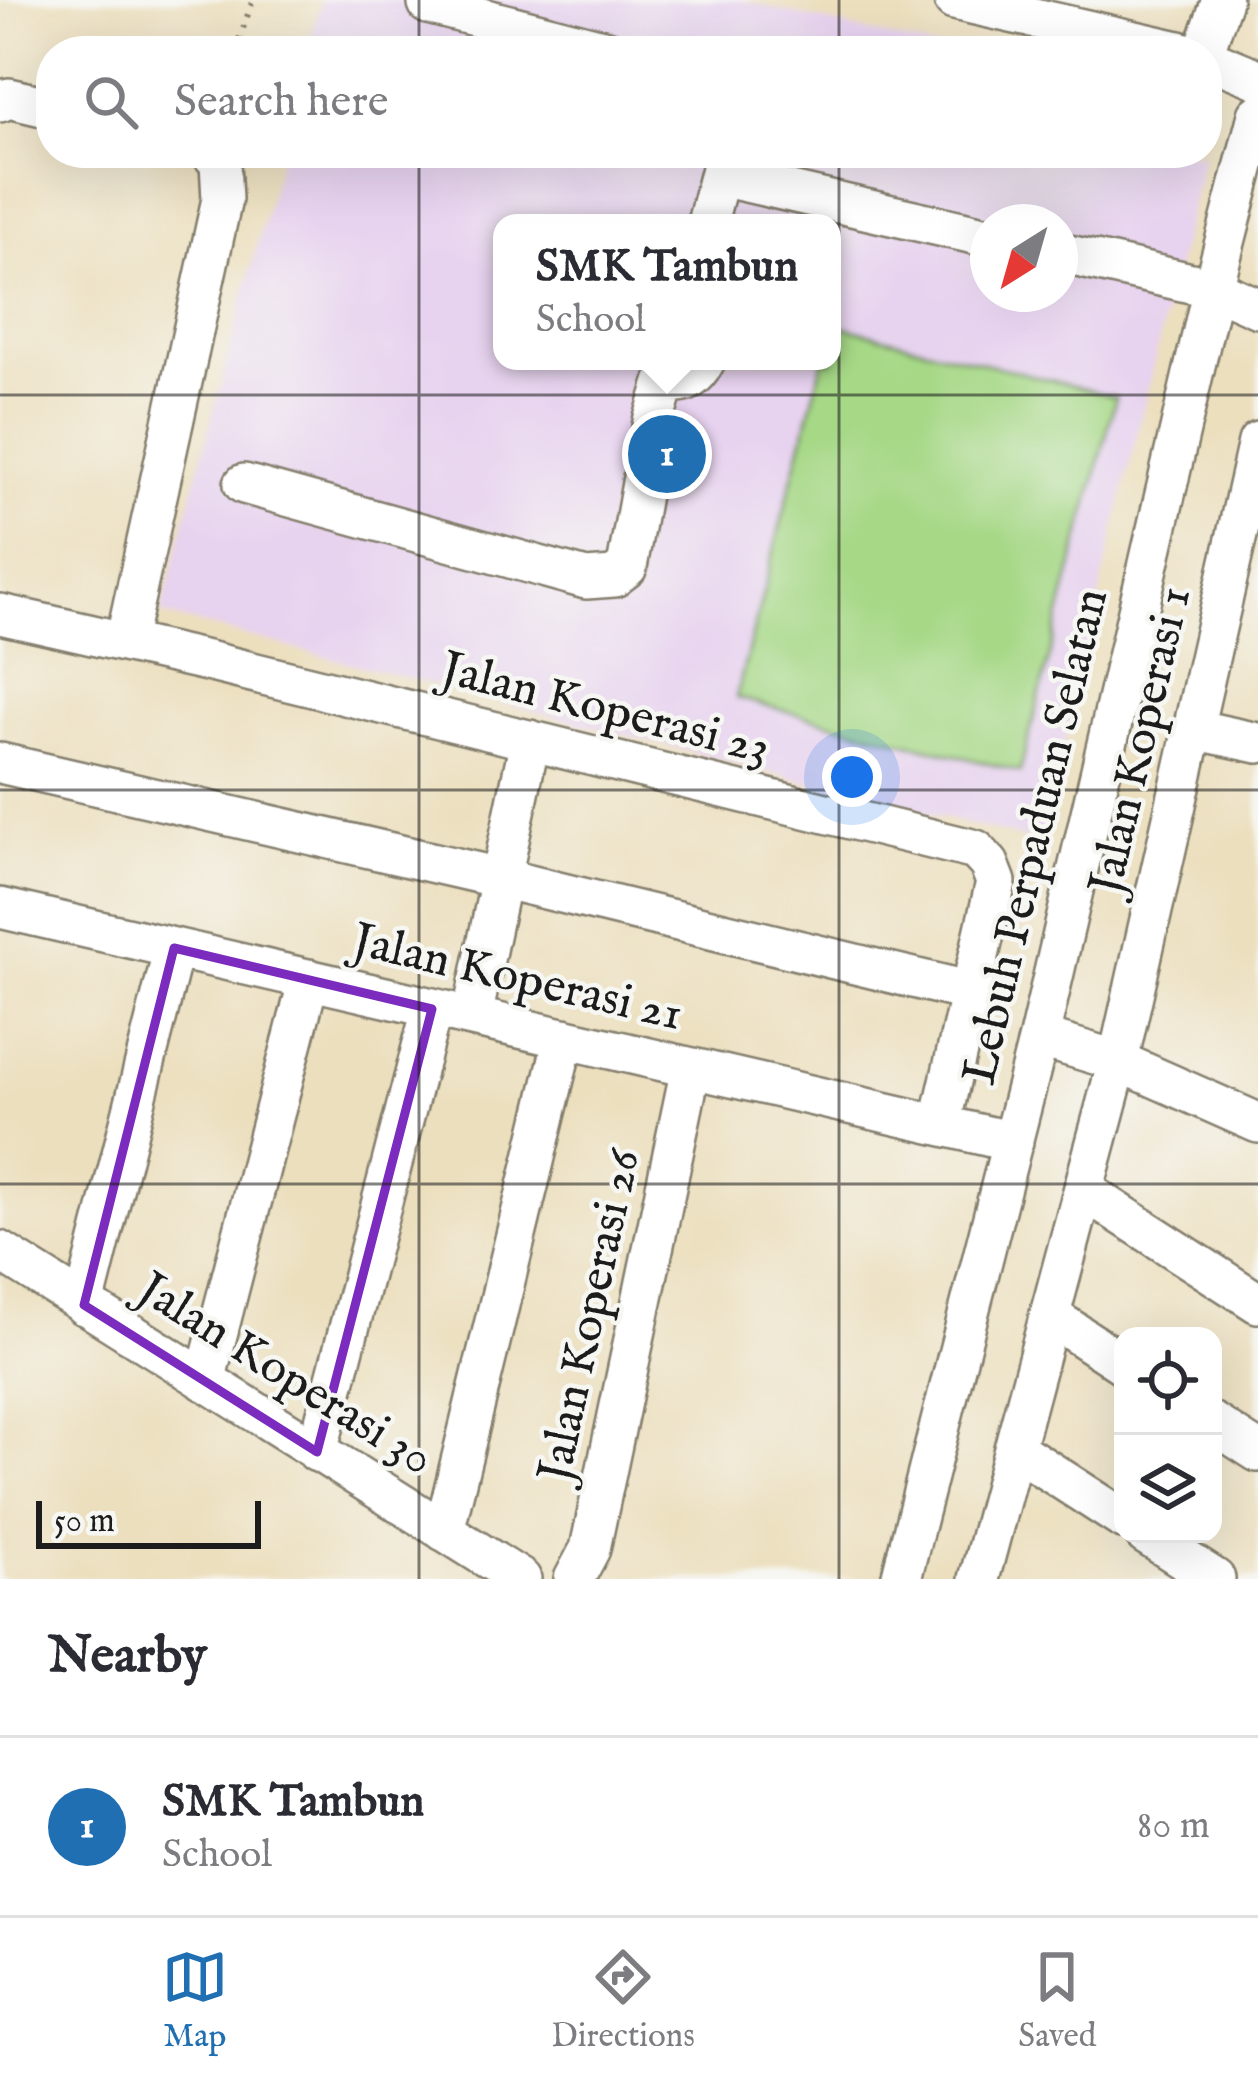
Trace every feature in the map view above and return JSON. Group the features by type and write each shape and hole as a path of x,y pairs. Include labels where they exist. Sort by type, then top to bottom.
{"street":[{"path":"954,0 1113,36"},
{"path":"1212,36 1222,0"},
{"path":"428,4 552,36"},
{"path":"1222,62 1258,79"},
{"path":"0,102 9,98 36,104"},
{"name":"Lebuh Perpaduan Selatan","path":"901,1579 1039,1037 1213,288 1258,115"},
{"path":"125,642 222,199 220,168"},
{"path":"708,214 721,168"},
{"path":"737,168 970,232"},
{"path":"1078,257 1213,288 1258,308"},
{"path":"244,484 586,579 614,578 627,567 652,422 665,383 682,384 700,370"},
{"name":"Jalan Koperasi 1","path":"979,1579 1118,1061 1258,442"},
{"name":"Jalan Koperasi 23","path":"0,614 976,850 989,864 996,882 940,1125"},
{"path":"1193,729 1258,743"},
{"path":"472,1017 530,740"},
{"path":"0,763 971,992"},
{"name":"Jalan Koperasi 21","path":"0,908 1013,1142"},
{"path":"84,1305 174,948"},
{"path":"205,1381 309,979"},
{"path":"317,1452 432,1009"},
{"path":"1039,1037 1255,1109"},
{"path":"444,1531 564,1038"},
{"name":"Jalan Koperasi 26","path":"574,1579 590,1549 692,1068"},
{"path":"1085,1191 1258,1303"},
{"name":"Jalan Koperasi 30","path":"0,1251 520,1579"},
{"path":"1050,1316 1114,1358"},
{"path":"1222,1429 1258,1452"},
{"path":"1015,1449 1114,1514"},
{"path":"1159,1543 1215,1579"}],"path":[{"path":"240,36 253,0"}],"highlighted area":[{"path":"174,948 432,1009 317,1452 84,1305"}],"shaded area":[{"path":"321,0 740,0 884,36 312,36"},
{"path":"277,168 1199,168 1041,843 161,614"}],"green space":[{"path":"841,326 1116,397 1020,772 736,698 821,370 841,370"}],"place":[{"name":"SMK Tambun","path":"667,454"}]}
